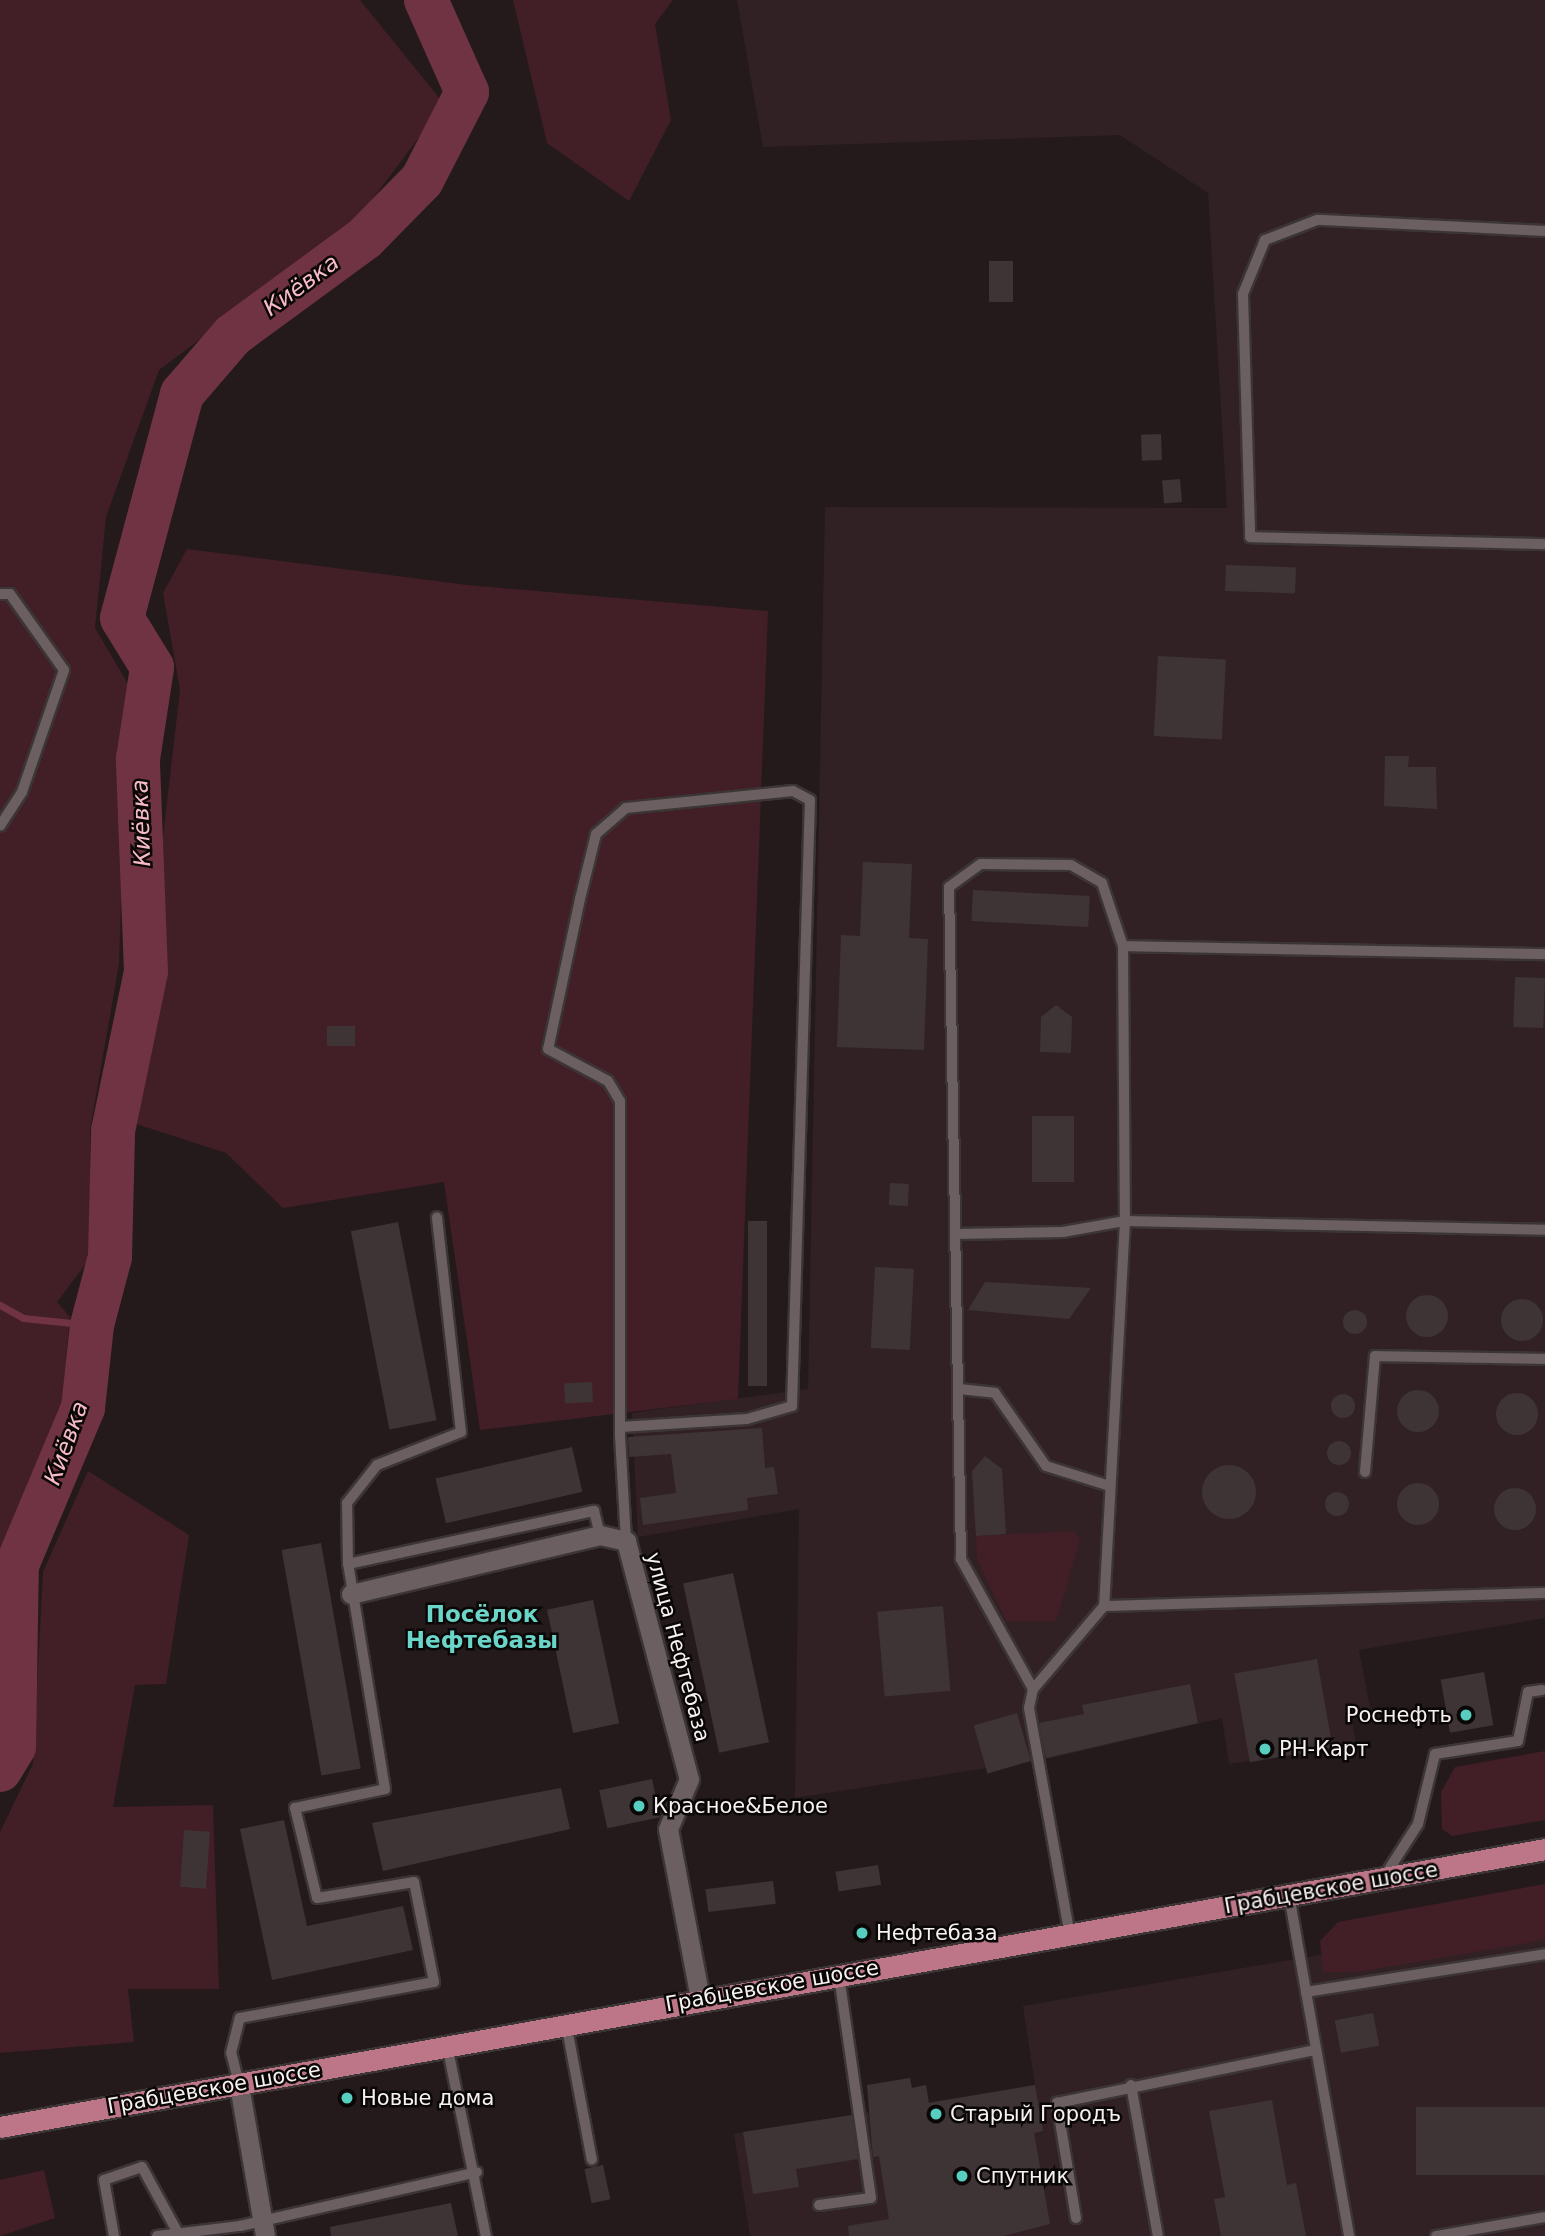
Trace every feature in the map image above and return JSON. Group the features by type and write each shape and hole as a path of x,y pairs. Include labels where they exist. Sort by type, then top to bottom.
{"main road":[{"name":"Грабцевское шоссе","path":"0,2127 700,1998 1070,1935 1545,1849"}],"street":[{"name":"улица Нефтебаза","path":"351,1594 600,1535 626,1541 689,1779 668,1829 700,1998"},
{"path":"239,2085 264,2226"}],"lane":[{"path":"1545,231 1317,219 1265,240 1243,294 1251,537 1545,544"},
{"path":"0,594 10,594 64,670 22,792 0,826"},
{"path":"620,1427 747,1419 792,1406 810,800 793,791 626,808 596,834 548,1049 608,1081 620,1101 620,1427 626,1541"},
{"path":"1032,1689 961,1559 949,887 981,864 1070,865 1102,883 1123,946 1125,1221 1104,1606 1032,1689 1029,1708 1070,1935"},
{"path":"1123,946 1545,954"},
{"path":"239,2085 231,2053 240,2018 434,1982 414,1882 317,1898 295,1808 385,1789 351,1594 347,1503 377,1465 461,1432 437,1217"},
{"path":"956,1234 1063,1232 1125,1221 1545,1230"},
{"path":"1365,1472 1375,1356 1545,1359"},
{"path":"959,1389 995,1393 1046,1466 1110,1486"},
{"path":"348,1564 594,1511 600,1535"},
{"path":"1104,1606 1545,1593"},
{"path":"1383,1879 1418,1825 1435,1754 1518,1741 1528,1692 1542,1690"},
{"path":"1289,1895 1349,2236"},
{"path":"1306,1992 1545,1954"},
{"path":"819,2205 870,2198 839,1974"},
{"path":"566,2023 592,2160"},
{"path":"447,2044 477,2172 486,2236"},
{"path":"1076,2218 1057,2103 1130,2085 1317,2050"},
{"path":"1130,2085 1158,2236"},
{"path":"114,2236 104,2179 142,2167 178,2233"},
{"path":"157,2236 240,2226 264,2226 477,2172"},
{"path":"1436,2236 1478,2233 1545,2217"}],"shaded area":[{"path":"0,0 360,0 444,104 353,225 159,370 106,517 95,628 128,684 119,964 90,1130 91,1257 57,1302 70,1317 61,1412 4,1546 0,1571"},
{"path":"513,0 673,0 655,24 671,120 629,201 547,143"},
{"path":"737,0 1545,0 1545,1618 1359,1650 1371,1713 1351,1715 1356,1744 1229,1764 1222,1718 1051,1758 795,1798 799,1509 638,1537 632,1413 808,1389 825,507 1227,508 1208,193 1120,135 763,147"},
{"path":"187,549 467,585 768,611 738,1399 480,1430 444,1182 283,1208 226,1153 130,1122 180,690 163,593"},
{"path":"88,1471 189,1535 166,1684 135,1685 113,1807 213,1805 219,1989 128,1989 134,2042 0,2053 0,1832 33,1764 43,1572"},
{"path":"1074,1531 1080,1540 1056,1621 1006,1621 977,1559 976,1536"},
{"path":"1545,1751 1545,1820 1452,1836 1442,1829 1441,1792 1455,1767"},
{"path":"1545,1884 1545,1940 1357,1972 1323,1972 1320,1941 1338,1922"},
{"path":"1545,1916 1545,2236 750,2236 734,2134 1035,2085 1023,2006"},
{"path":"44,2170 55,2218 0,2236 0,2180"}],"building":[{"path":"989,261 1013,261 1013,302 989,302"},
{"path":"1161,434 1162,460 1142,461 1141,435"},
{"path":"1180,479 1182,502 1164,503 1162,481"},
{"path":"1226,565 1296,567 1295,593 1225,591"},
{"path":"1158,656 1226,660 1222,739 1154,736"},
{"path":"1385,756 1409,756 1408,767 1436,767 1437,809 1384,806"},
{"path":"863,862 912,864 909,938 928,939 924,1050 837,1047 841,935 860,936"},
{"path":"973,890 1090,896 1088,927 971,921"},
{"path":"1515,977 1545,978 1543,1028 1513,1027"},
{"path":"1056,1005 1072,1017 1071,1053 1040,1052 1041,1017"},
{"path":"327,1026 355,1026 355,1046 327,1046"},
{"path":"1032,1116 1074,1116 1074,1182 1032,1182"},
{"path":"890,1183 909,1184 908,1206 889,1205"},
{"path":"748,1221 767,1221 767,1386 748,1386"},
{"path":"398,1222 437,1420 389,1429 351,1231"},
{"path":"875,1267 914,1269 910,1350 871,1348"},
{"path":"985,1282 1091,1288 1069,1319 968,1310"},
{"path":"1427,1295 1442,1301 1448,1316 1442,1331 1427,1337 1412,1331 1406,1316 1412,1301"},
{"path":"1522,1299 1537,1305 1543,1320 1537,1335 1522,1341 1507,1335 1501,1320 1507,1305"},
{"path":"1355,1310 1364,1313 1367,1322 1364,1331 1355,1334 1346,1331 1343,1322 1346,1313"},
{"path":"592,1382 593,1402 565,1403 564,1383"},
{"path":"1418,1390 1433,1396 1439,1411 1433,1426 1418,1432 1403,1426 1397,1411 1403,1396"},
{"path":"1517,1393 1532,1399 1538,1414 1532,1429 1517,1435 1502,1429 1496,1414 1502,1399"},
{"path":"1343,1394 1352,1397 1355,1406 1352,1415 1343,1418 1334,1415 1331,1406 1334,1397"},
{"path":"762,1428 765,1468 774,1467 778,1494 747,1498 748,1510 643,1525 640,1498 676,1493 671,1454 629,1457 628,1437"},
{"path":"1334,1441 1344,1441 1351,1448 1351,1458 1344,1465 1334,1465 1327,1458 1327,1448"},
{"path":"572,1447 582,1492 446,1523 436,1478"},
{"path":"985,1456 1002,1469 1006,1534 976,1536 972,1471"},
{"path":"1229,1465 1248,1473 1256,1492 1248,1511 1229,1519 1210,1511 1202,1492 1210,1473"},
{"path":"1418,1483 1433,1489 1439,1504 1433,1519 1418,1525 1403,1519 1397,1504 1403,1489"},
{"path":"1515,1488 1530,1494 1536,1509 1530,1524 1515,1530 1500,1524 1494,1509 1500,1494"},
{"path":"1337,1492 1346,1495 1349,1504 1346,1513 1337,1516 1328,1513 1325,1504 1328,1495"},
{"path":"321,1543 361,1769 321,1775 282,1550"},
{"path":"733,1573 769,1742 719,1753 683,1584"},
{"path":"593,1600 619,1723 573,1733 547,1610"},
{"path":"943,1606 950,1691 885,1696 877,1612"},
{"path":"1317,1659 1333,1748 1250,1762 1234,1674"},
{"path":"1484,1672 1493,1725 1450,1733 1441,1680"},
{"path":"1190,1684 1198,1723 1046,1758 1039,1723 1084,1714 1082,1705"},
{"path":"1017,1713 1031,1761 988,1773 974,1725"},
{"path":"652,1779 660,1817 607,1828 599,1790"},
{"path":"561,1788 570,1829 383,1871 372,1823"},
{"path":"284,1820 307,1926 403,1906 413,1950 272,1980 240,1829"},
{"path":"184,1830 210,1832 206,1889 180,1887"},
{"path":"878,1865 881,1885 839,1891 836,1872"},
{"path":"773,1881 776,1904 708,1912 706,1889"},
{"path":"1373,2013 1379,2045 1341,2053 1335,2020"},
{"name":"Спутник","path":"910,2078 912,2088 926,2085 929,2103 1035,2085 1043,2131 1034,2133 1050,2224 1004,2236 849,2236 848,2226 889,2219 879,2156 873,2157 867,2085"},
{"path":"1272,2100 1287,2185 1296,2183 1306,2236 1221,2236 1214,2199 1225,2197 1209,2111"},
{"path":"1416,2107 1545,2107 1545,2175 1416,2175"},
{"path":"852,2115 858,2159 796,2169 799,2187 753,2194 743,2132"},
{"path":"603,2165 610,2199 592,2203 584,2169"},
{"path":"451,2203 458,2236 331,2236 330,2227"}],"waterway":[{"name":"Киёвка","path":"0,1770 14,1747 17,1565 83,1408 92,1325 110,1257 113,1131 146,972 138,759 152,667 122,618 182,394 233,335 365,238 422,180 467,92 426,0"},
{"path":"0,1305 23,1318 92,1325"}],"place":[{"name":"Роснефть","path":"1466,1715"},
{"name":"РН-Карт","path":"1265,1749"},
{"name":"Красное&Белое","path":"639,1806"},
{"name":"Нефтебаза","path":"862,1933"},
{"name":"Новые дома","path":"347,2098"},
{"name":"Старый Городъ","path":"936,2114"},
{"name":"Спутник","path":"962,2176"}],"district":[{"name":"Посёлок Нефтебазы","path":"482,1627"}]}
